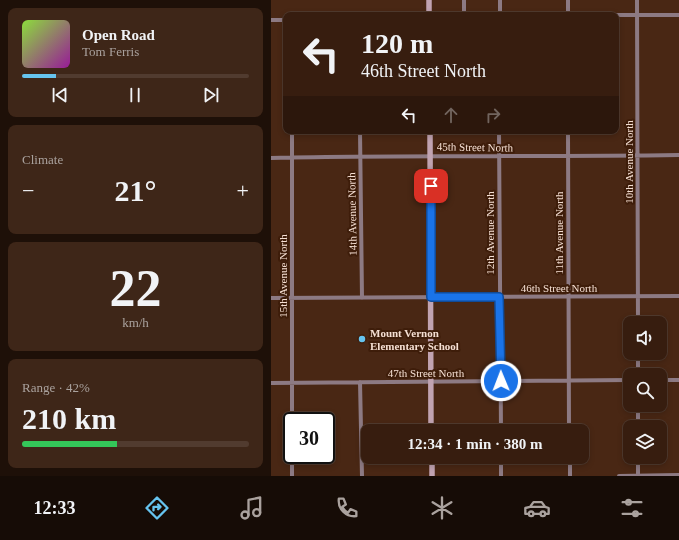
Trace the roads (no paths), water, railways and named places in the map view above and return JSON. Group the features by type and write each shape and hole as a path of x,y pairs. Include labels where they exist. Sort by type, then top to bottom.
{"street":[{"path":"429,0 429,12"},
{"path":"464,0 464,12"},
{"path":"500,0 500,12"},
{"path":"568,0 568,12"},
{"name":"10th Avenue North","path":"637,0 638,316"},
{"path":"619,15 679,16"},
{"path":"271,20 283,20"},
{"name":"15th Avenue North","path":"292,134 293,412"},
{"name":"14th Avenue North","path":"360,134 362,298"},
{"path":"430,134 431,424"},
{"name":"12th Avenue North","path":"499,134 501,424"},
{"name":"11th Avenue North","path":"568,134 569,424"},
{"name":"45th Street North","path":"271,158 430,156 679,156"},
{"name":"46th Street North","path":"271,298 679,296"},
{"name":"47th Street North","path":"271,383 623,380"},
{"path":"667,380 679,380"},
{"path":"360,382 362,476"},
{"path":"292,476 293,464"},
{"path":"432,464 432,476"},
{"path":"501,464 501,476"},
{"path":"569,464 570,476"},
{"path":"638,464 639,476"},
{"path":"619,476 679,475"}],"place":[{"name":"Mount Vernon Elementary School","path":"362,339"}]}
